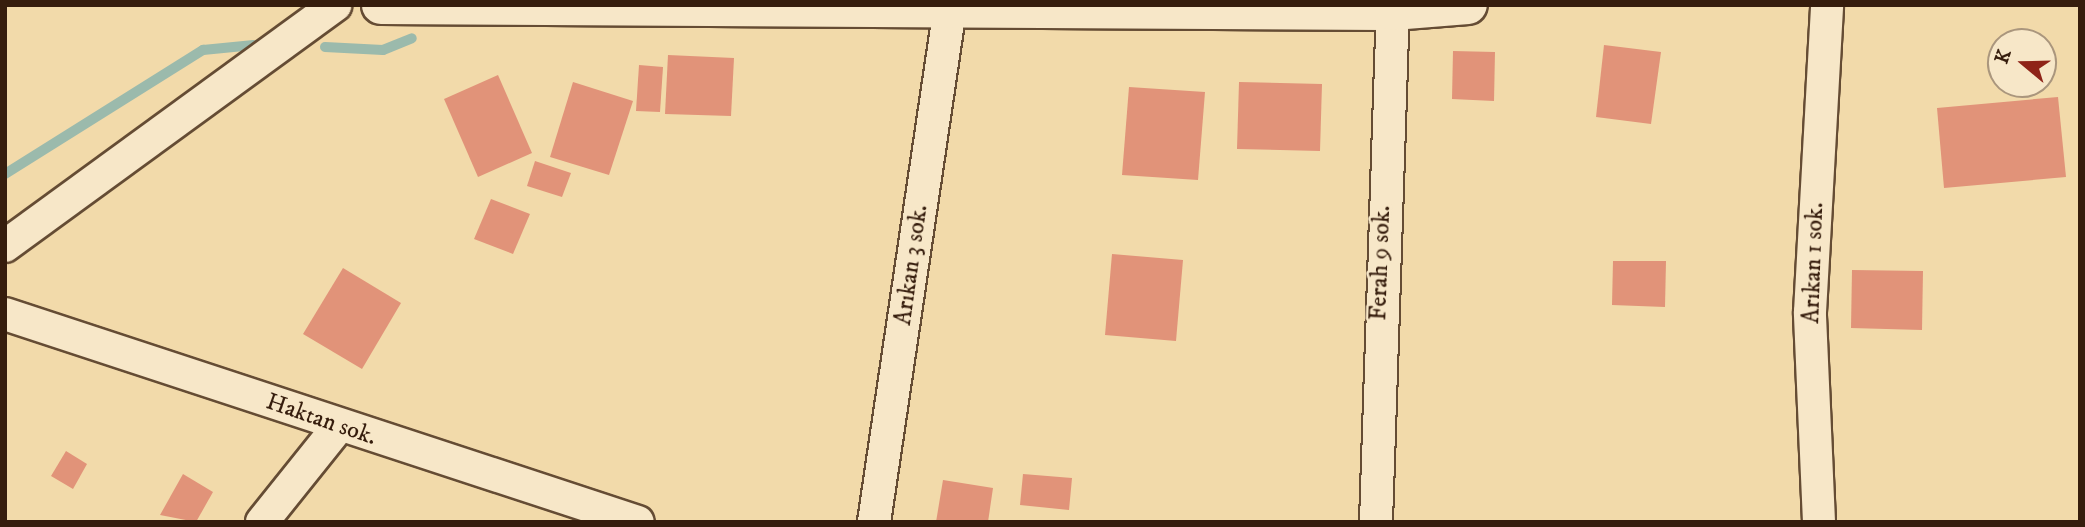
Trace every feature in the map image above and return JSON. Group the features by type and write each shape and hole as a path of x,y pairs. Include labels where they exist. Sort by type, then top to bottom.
{"street":[{"path":"5,246 336,5"},
{"path":"394,6 1393,8 1468,5"},
{"name":"Arıkan 1 sok.","path":"1819,522 1811,312 1827,5"},
{"name":"Arıkan 3 sok.","path":"874,522 950,8"},
{"name":"Ferah 9 sok.","path":"1376,522 1393,8"},
{"name":"Haktan sok.","path":"5,314 339,426 638,522"},
{"path":"262,522 339,426"}],"building":[{"path":"1604,45 1661,52 1651,124 1596,117"},
{"path":"1453,51 1495,52 1494,101 1452,99"},
{"path":"668,55 734,58 731,116 665,114"},
{"path":"639,65 663,67 660,112 636,111"},
{"path":"498,75 532,153 478,177 444,99"},
{"path":"573,82 633,101 609,175 550,157"},
{"path":"1239,82 1322,84 1320,151 1237,149"},
{"path":"1129,87 1205,92 1198,180 1122,175"},
{"path":"2057,97 2066,177 1944,188 1937,108"},
{"path":"535,161 571,173 562,197 527,186"},
{"path":"491,199 530,214 513,254 474,239"},
{"path":"1112,254 1183,260 1176,341 1105,335"},
{"path":"1613,261 1666,261 1665,307 1612,305"},
{"path":"343,268 401,303 362,369 303,334"},
{"path":"1852,270 1923,271 1922,330 1851,328"},
{"path":"66,451 87,464 73,489 51,476"},
{"path":"183,474 213,492 196,522 160,515"},
{"path":"1023,474 1072,478 1069,510 1020,505"},
{"path":"943,480 993,488 988,522 936,522"}],"waterway":[{"path":"325,47 383,50 412,38"},
{"path":"5,174 203,50 254,45"}]}
